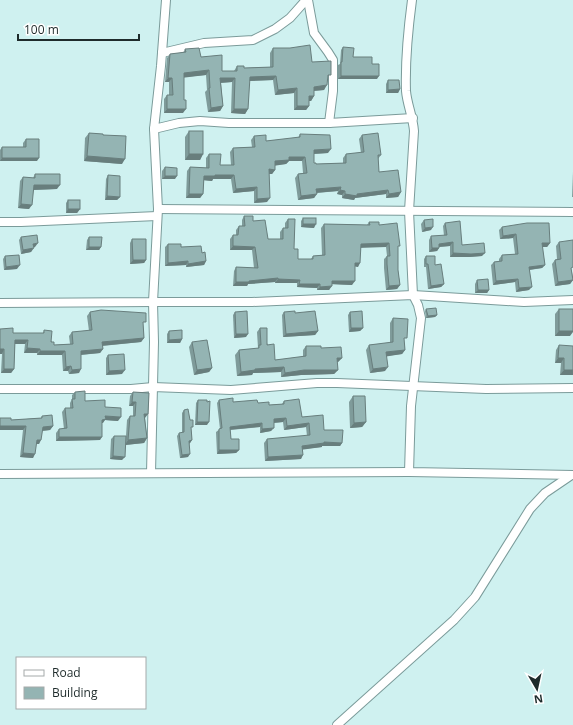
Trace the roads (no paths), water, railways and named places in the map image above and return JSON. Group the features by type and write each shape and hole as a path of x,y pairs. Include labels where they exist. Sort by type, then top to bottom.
{"street":[{"path":"151,473 153,302 158,212 154,129 166,0"},
{"path":"162,53 204,43 253,40 259,38 290,18 307,0"},
{"path":"307,0 314,33 331,56 332,60 333,91 329,123"},
{"path":"409,472 411,406 420,318 418,305 413,295 409,211 414,130 413,118 406,93 409,23 412,0"},
{"path":"154,129 180,123 200,121 229,123 329,123 413,118"},
{"path":"397,120 414,130"},
{"path":"0,222 21,222 158,212 573,212"},
{"path":"0,303 252,302 413,295 524,302 573,300"},
{"path":"0,389 131,389 153,387 231,390 318,383 486,389 573,388"},
{"path":"0,474 409,472 572,475"},
{"path":"337,725 454,620 475,597 530,508 545,493 572,475"}]}
